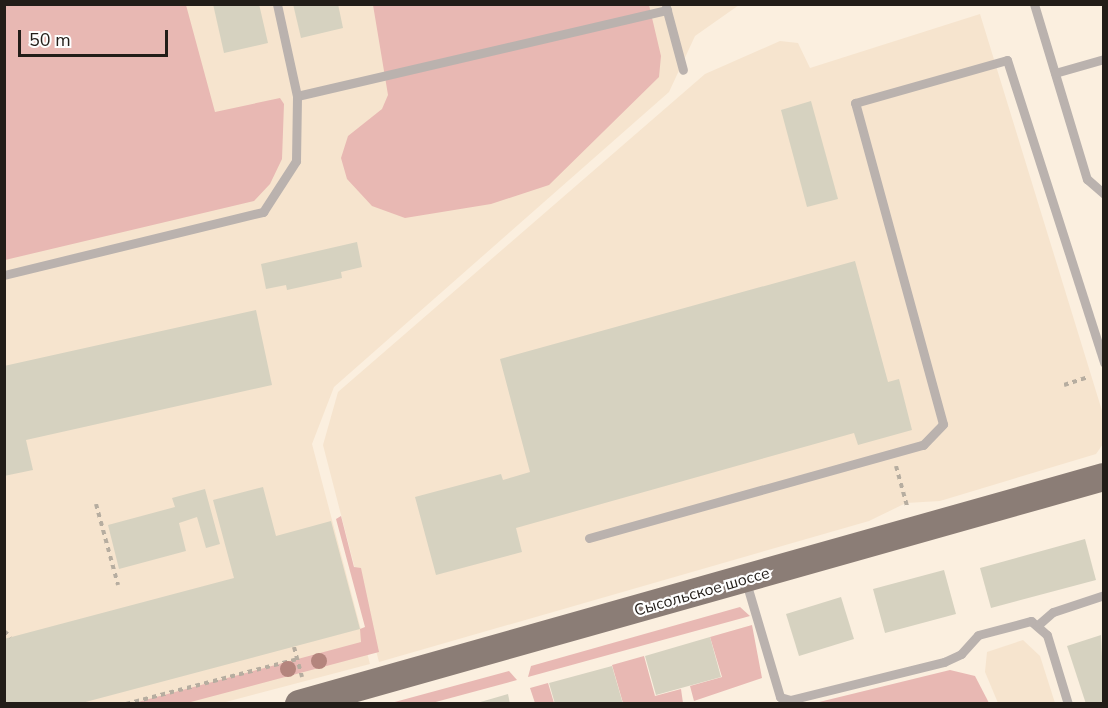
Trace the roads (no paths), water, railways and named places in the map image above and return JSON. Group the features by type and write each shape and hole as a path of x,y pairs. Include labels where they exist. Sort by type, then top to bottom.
{"main road":[{"name":"Сысольское шоссе","path":"300,690 745,579 1104,477"}],"lane":[{"path":"4,275 263,212 296,161 297,96 277,4"},
{"path":"1034,4 1087,179 1104,194"},
{"path":"297,96 666,7 683,70"},
{"path":"1055,73 1104,59"},
{"path":"589,538 924,445 943,424 855,104 1007,60 1104,363"},
{"path":"745,579 775,690 790,700 944,662 961,654 978,635 1018,623 1039,624 1053,612 1104,595"},
{"path":"1039,624 1068,704"}]}
